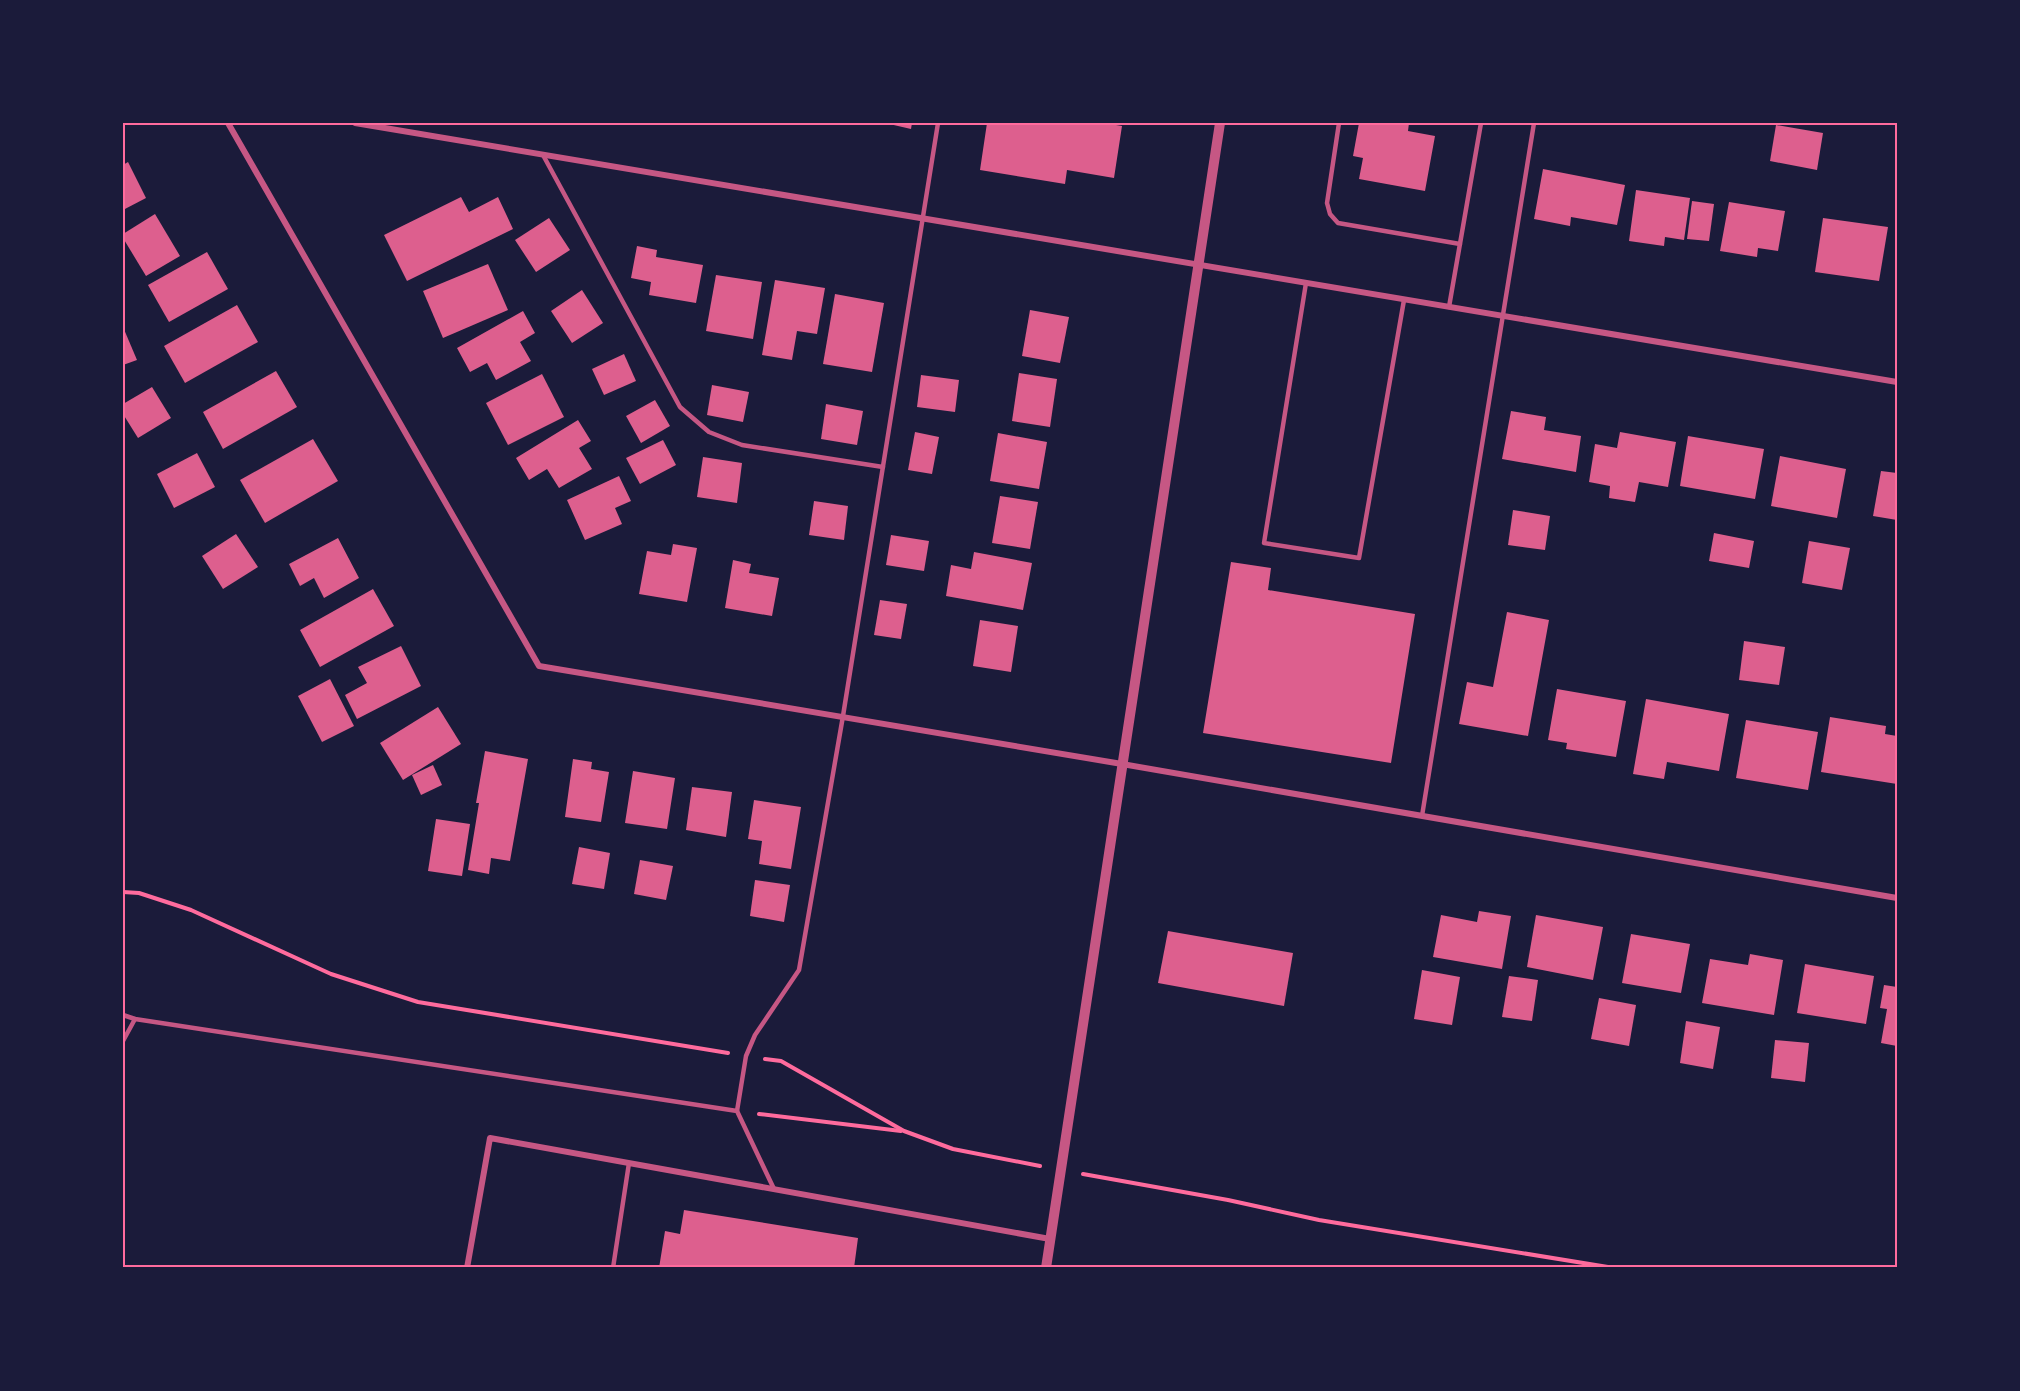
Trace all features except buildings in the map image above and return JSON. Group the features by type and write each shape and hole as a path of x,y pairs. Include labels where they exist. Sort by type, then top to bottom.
{"street":[{"path":"228,123 539,666 1897,898"},
{"path":"355,123 1197,266 1897,381"},
{"path":"1046,1268 1220,123"},
{"path":"467,1268 490,1138 1050,1239"}],"lane":[{"path":"774,1189 737,1111 746,1056 755,1035 799,970 843,717 938,123"},
{"path":"1339,123 1327,203 1330,214 1338,223 1460,244"},
{"path":"1449,307 1481,123"},
{"path":"1422,816 1534,123"},
{"path":"543,155 680,407 709,432 742,445 883,466"},
{"path":"1306,284 1264,543 1359,558 1404,300"},
{"path":"123,1015 135,1019 737,1111"},
{"path":"123,1041 135,1019"},
{"path":"613,1268 629,1163"}],"path":[{"path":"123,892 139,893 191,910 331,974 418,1002 781,1061 904,1131 952,1149 1007,1160"},
{"path":"737,1111 904,1131"},
{"path":"1115,1180 1228,1200 1319,1220 1614,1268"}]}
